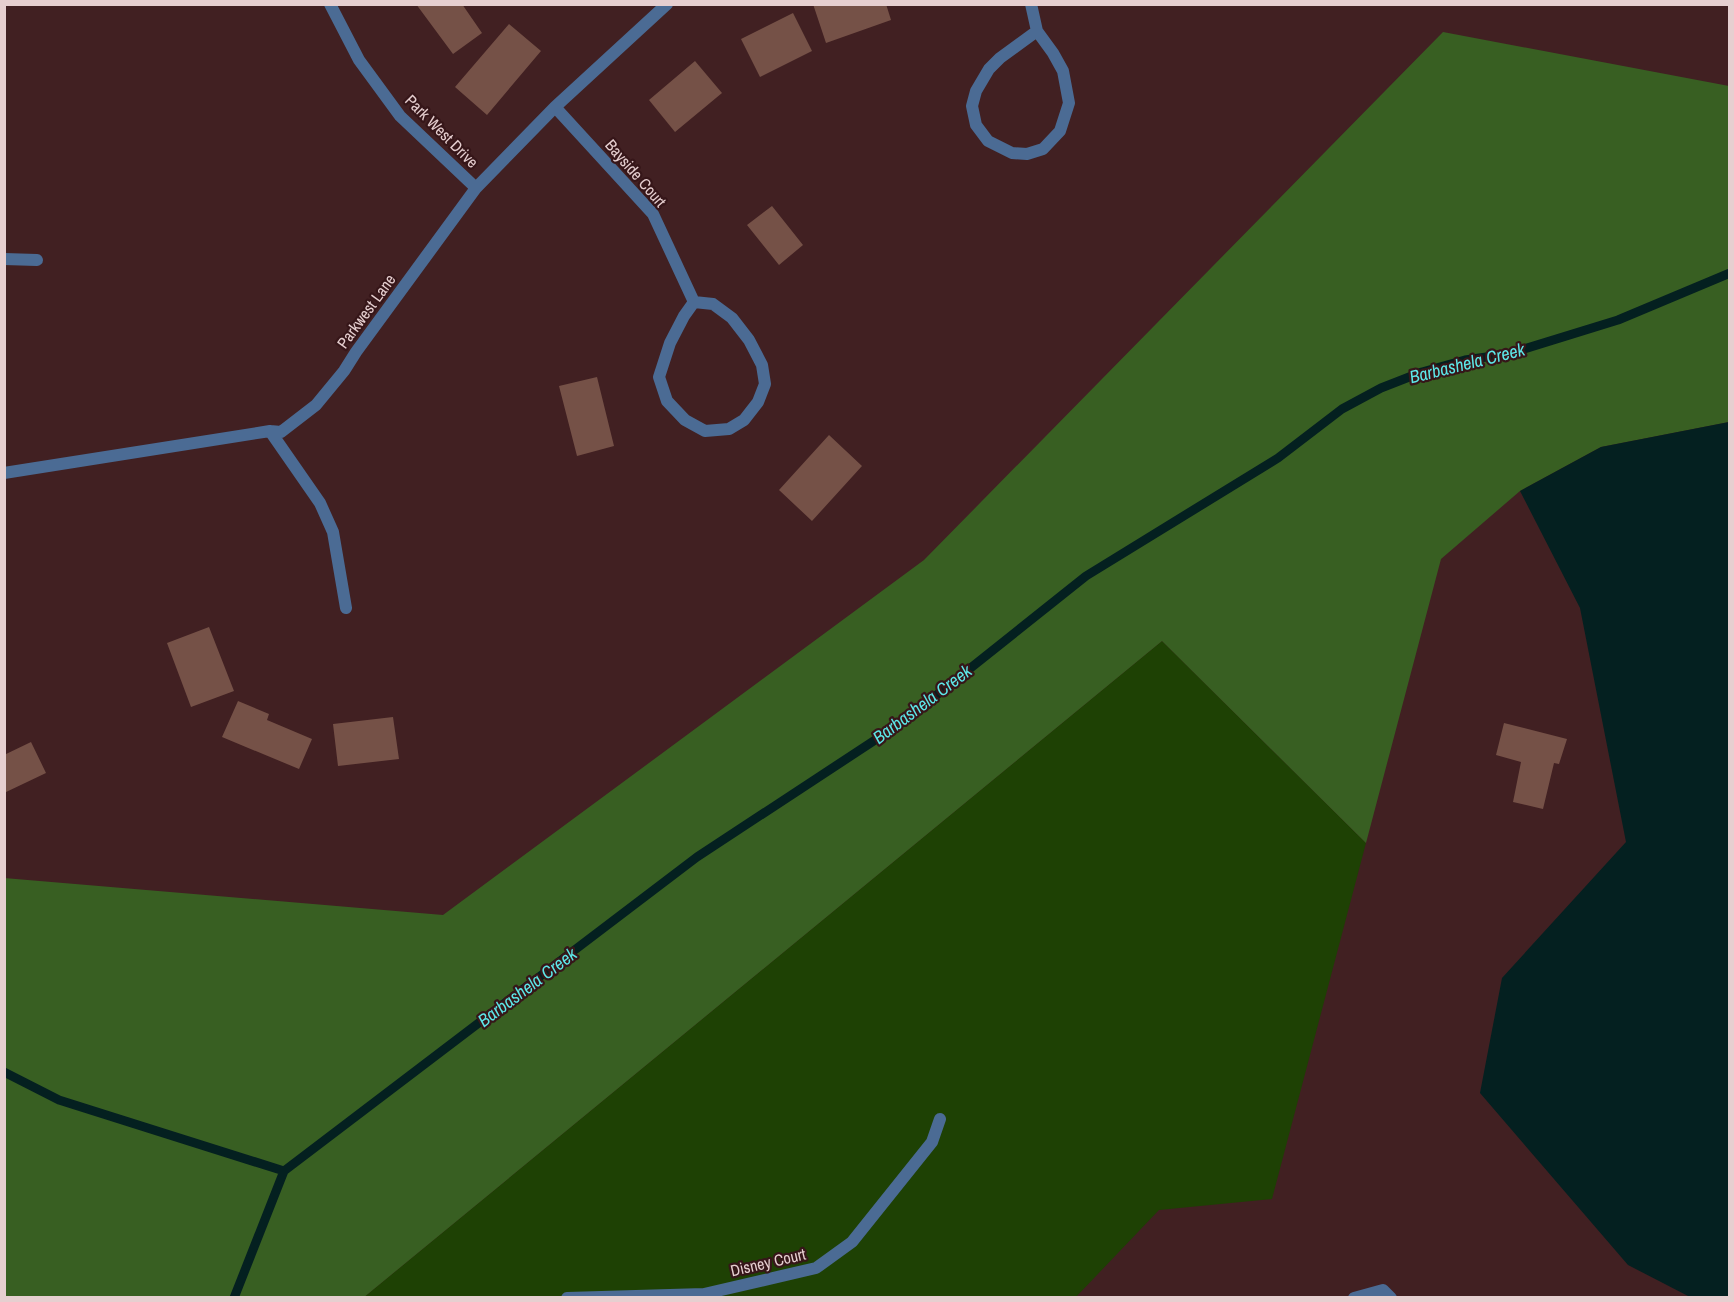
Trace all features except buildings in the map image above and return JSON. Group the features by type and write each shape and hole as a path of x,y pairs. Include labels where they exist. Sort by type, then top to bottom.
{"street":[{"name":"Park West Drive","path":"330,4 359,60 400,116 476,188"},
{"name":"Parkwest Lane","path":"4,473 270,431 281,432 316,405 344,371 476,188 555,107 667,4"},
{"path":"1031,4 1037,31 1063,71 1069,103 1060,131 1043,149 1027,154 1012,153 988,141 976,125 972,106 976,91 989,69 1037,31"},
{"name":"Bayside Court","path":"555,107 653,214 694,302"},
{"path":"4,260 37,260"},
{"path":"694,302 713,304 732,318 749,340 762,365 765,384 758,402 744,420 729,429 705,430 684,420 667,401 660,377 670,343 694,302"},
{"path":"270,431 320,503 333,532 346,608"},
{"name":"Disney Court","path":"567,1298 704,1293 816,1268 852,1242 932,1142 940,1119"},
{"path":"1354,1298 1383,1290 1391,1298"}],"green space":[{"path":"1443,32 1729,86 1729,422 1601,447 1520,491 1441,559 1366,843 1162,641 363,1298 5,1297 4,878 443,915 924,560"},
{"path":"1162,641 1366,843 1272,1199 1159,1210 1076,1297 363,1298"}],"water":[{"path":"1729,422 1730,1297 1690,1297 1628,1265 1480,1093 1502,978 1626,842 1580,608 1520,491 1601,447"}],"waterway":[{"name":"Barbashela Creek","path":"234,1298 284,1171 697,857 904,721 1086,576 1278,458 1342,409 1381,388 1422,372 1465,360 1508,354 1618,320 1730,273"},
{"path":"4,1072 59,1100 284,1171"}]}
